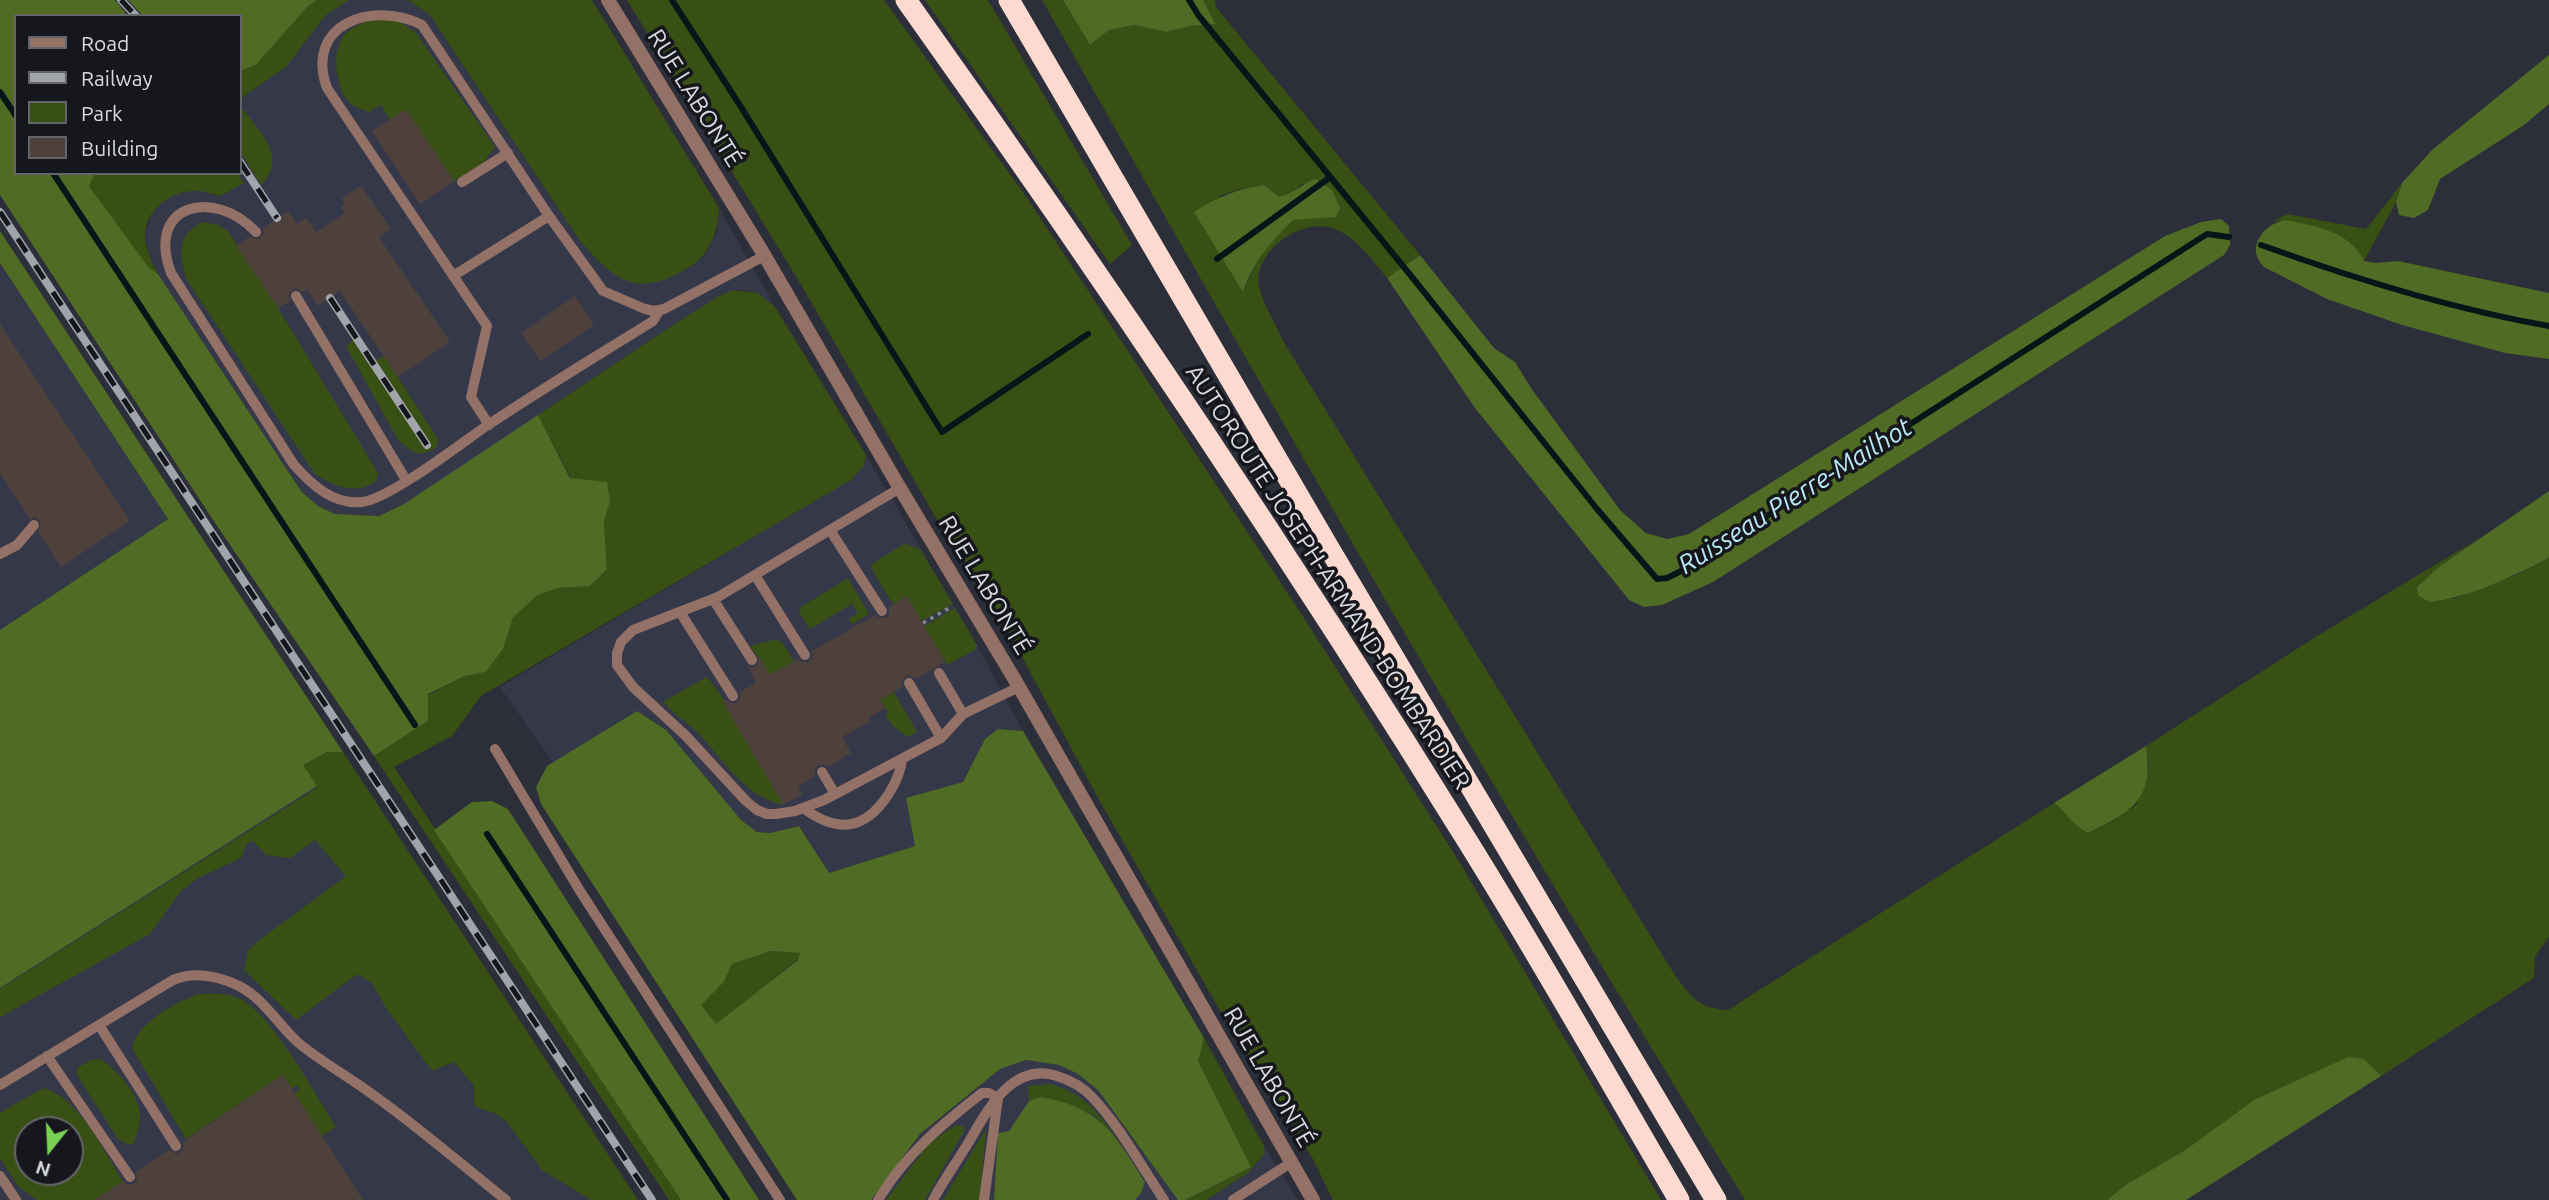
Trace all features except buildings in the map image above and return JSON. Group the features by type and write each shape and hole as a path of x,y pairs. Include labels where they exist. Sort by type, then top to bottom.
{"highway":[{"name":"AUTOROUTE JOSEPH-ARMAND-BOMBARDIER","path":"906,0 994,123 1166,376 1381,705 1489,877 1679,1200"},
{"name":"AUTOROUTE JOSEPH-ARMAND-BOMBARDIER","path":"1009,0 1336,559 1717,1200"}],"street":[{"name":"RUE LABONTÉ","path":"608,0 764,256 1019,687 1313,1200"}],"lane":[{"path":"489,425 471,397 487,326 327,88 321,64 328,37 343,18 354,12 374,8 396,10 413,18 427,30 549,216 603,291 645,309 659,311"},
{"path":"462,183 508,153"},
{"path":"256,232 244,221 216,209 201,206 184,210 173,222 167,238 166,250 171,273 295,465 311,483 339,499 362,502 384,495 653,321 659,311 764,256"},
{"path":"453,276 549,216"},
{"path":"296,296 405,480"},
{"path":"900,488 713,599 626,635 617,653 617,665 633,687 686,736 757,810 767,814 803,808 835,794 941,738 963,715 1019,687"},
{"path":"0,554 17,545 34,525"},
{"path":"830,530 882,611"},
{"path":"755,575 805,655"},
{"path":"713,599 752,660"},
{"path":"680,612 733,696"},
{"path":"939,673 963,715"},
{"path":"909,683 941,738"},
{"path":"495,749 580,891 780,1200"},
{"path":"803,808 817,818 833,824 860,823 882,804 895,784 902,759"},
{"path":"822,772 835,794"},
{"path":"0,1085 182,976 196,975 228,981 259,999 298,1042 331,1068 375,1096 506,1200"},
{"path":"99,1025 176,1146"},
{"path":"47,1056 130,1177"},
{"path":"933,1200 992,1104 1010,1085 1029,1073 1048,1073 1069,1080 1091,1096 1107,1114 1161,1199"},
{"path":"878,1200 914,1151 938,1126 982,1093 998,1098"},
{"path":"984,1200 998,1098"},
{"path":"1235,1199 1292,1162"},
{"path":"0,1177 16,1200"}],"path":[{"path":"923,623 952,607"}],"shaded area":[{"path":"349,0 408,0 430,15 580,241 601,264 635,283 686,270 705,256 717,232 719,208 775,307 758,293 745,290 733,290 719,296 404,504 378,516 335,514 318,506 301,491 158,274 148,251 145,234 153,212 168,196 194,190 220,196 244,183 239,175 242,175 242,98 286,67 326,15"},
{"path":"0,263 168,519 0,630"},
{"path":"866,455 977,645 1023,731 999,729 985,739 963,782 906,798 915,846 829,873 800,826 770,833 757,832 741,820 637,711 553,763 500,687 850,480 864,466"},
{"path":"317,786 591,1200 0,1200 0,988"},
{"path":"1026,1060 1059,1065 1078,1074 1098,1090 1178,1200 871,1200 920,1134 1000,1069"},
{"path":"1264,1146 1298,1200 1206,1200 1248,1173 1265,1153"}],"green space":[{"path":"0,0 115,0 126,14 14,14 14,175 94,175 89,186 149,268 158,274 301,491 318,506 335,514 379,516 404,504 538,415 570,478 607,482 610,502 604,521 607,569 590,586 558,588 536,596 513,618 503,649 486,672 465,676 428,694 428,721 374,756 213,520 0,195"},
{"path":"128,0 317,0 308,6 256,65 242,70 242,14 141,14"},
{"path":"317,0 349,0 326,15 286,67 242,98 242,70 256,65 308,6"},
{"path":"408,0 592,0 719,208 715,233 706,252 691,266 653,283 628,281 605,267 580,241 430,15"},
{"path":"627,0 884,0 1027,198 1304,618 1455,855 1661,1200 1333,1200 1313,1159 1218,1007 1102,805 990,598 940,525 803,288"},
{"path":"925,0 988,0 1132,245 1110,264"},
{"path":"1042,0 1063,0 1090,45 1109,30 1135,25 1166,32 1214,24 1203,0 1215,0 1216,7 1420,255 1387,278 1363,249 1340,231 1319,226 1306,228 1281,240 1271,250 1259,273 1259,286 1283,341 1673,972 1690,994 1702,1004 1728,1010 2054,803 2088,833 2111,822 2136,805 2149,767 2146,746 2317,636 2481,537 2440,566 2417,587 2453,599 2516,575 2549,558 2549,937 2535,956 2534,978 2381,1076 2364,1059 2187,1149 2127,1184 2107,1200 1745,1200 1475,753 1300,453","holes":["1303,183 1310,218 1293,220 1279,232 1257,263 1244,291 1219,196 1264,185 1279,197 1290,195"]},
{"path":"1063,0 1203,0 1215,24 1166,32 1135,25 1109,30 1090,45"},
{"path":"377,18 400,22 416,33 495,147 483,163 454,181 406,110 390,120 381,105 369,112 351,104 342,92 336,61 340,43 350,30"},
{"path":"2549,55 2549,104 2524,125 2440,179 2428,210 2414,218 2399,215 2396,202 2402,183 2432,150"},
{"path":"242,108 262,134 272,154 269,175 261,185 242,154"},
{"path":"94,175 239,175 244,183 220,196 199,191 183,192 167,199 153,212 145,237 158,274 149,269 89,186"},
{"path":"1316,179 1332,190 1340,208 1336,217 1293,220 1264,253 1243,292 1194,212 1236,191 1264,185 1279,197"},
{"path":"2402,183 2396,202 2364,261 2285,220 2273,222 2287,214 2366,229"},
{"path":"2221,219 2229,226 2230,245 2224,255 1713,582 1662,605 1644,607 1629,600 1475,408 1387,278 1420,255 1494,348 1515,362 1620,510 1646,533 1667,539 1689,534 2165,236 2201,222"},
{"path":"2285,220 2319,228 2341,237 2351,243 2364,261 2398,261 2549,293 2549,359 2505,353 2402,325 2327,299 2264,267 2256,252 2259,238 2270,226"},
{"path":"203,222 218,225 228,231 378,473 376,481 353,489 337,485 315,474 187,280 182,262 182,246 188,233"},
{"path":"0,231 343,752 327,752 303,765 317,786 0,988 0,630 168,519 0,263"},
{"path":"733,290 758,293 775,307 866,455 864,466 851,480 481,696 452,736 394,767 681,1200 669,1200 374,756 428,721 428,695 465,676 486,672 503,649 513,618 536,596 558,588 590,586 607,569 604,521 610,502 571,478 538,415 667,329"},
{"path":"353,340 425,448 431,444 375,361 384,356 438,439 437,446 426,453 416,452 397,438 346,346"},
{"path":"2549,491 2549,558 2460,596 2429,602 2418,595 2417,587 2440,566"},
{"path":"904,544 920,549 953,604 921,621 907,597 893,604 873,572 872,564"},
{"path":"848,578 869,614 852,624 848,619 858,613 852,604 810,629 799,612 801,607"},
{"path":"955,608 977,645 975,650 947,665 924,626"},
{"path":"773,640 781,641 794,661 770,675 750,646"},
{"path":"707,677 725,701 784,805 769,800 744,784 694,729 665,704 664,701"},
{"path":"894,692 917,732 908,737 892,725 880,700"},
{"path":"637,711 666,730 741,820 757,832 770,833 799,826 829,873 915,846 906,798 963,782 985,739 998,729 1023,731 1204,1038 1198,1061 1251,1167 1185,1200 1178,1200 1098,1090 1078,1074 1059,1065 1026,1060 1000,1069 920,1134 871,1200 797,1200 541,804 536,787 547,766","holes":["771,951 800,953 798,960 716,1024 701,1005 724,982 732,964"]},
{"path":"2146,746 2147,779 2143,791 2137,802 2117,818 2088,833 2078,827 2054,803"},
{"path":"327,752 343,752 638,1200 591,1200 542,1170 507,1122 496,1114 474,1106 474,1086 454,1062 432,1071 386,1008 372,983 357,974 296,1020 244,970 248,951 258,941 346,876 315,840 290,858 266,855 253,841 247,843 241,858 198,878 181,891 150,934 0,1017 0,989 317,788 303,765"},
{"path":"492,801 508,809 759,1200 681,1200 434,830 472,802"},
{"path":"771,951 800,953 798,959 716,1025 700,1005 724,982 732,964"},
{"path":"199,994 232,996 254,1009 280,1039 336,1127 322,1136 294,1093 300,1090 297,1085 292,1089 283,1075 186,1139 132,1048 142,1029 150,1021 179,1002"},
{"path":"1204,1038 1264,1146 1265,1153 1248,1173 1206,1200 1185,1200 1250,1167 1197,1061"},
{"path":"2348,1057 2364,1059 2381,1076 2186,1200 2107,1200 2127,1184 2187,1149 2254,1100"},
{"path":"100,1059 126,1082 135,1097 140,1114 139,1124 135,1142 130,1145 118,1139 77,1075 77,1068 91,1060"},
{"path":"1051,1084 1074,1094 1091,1106 1119,1141 1094,1115 1042,1097 1029,1101 1028,1086"},
{"path":"43,1088 56,1093 81,1116 14,1116 14,1180 0,1158 0,1113"},
{"path":"1042,1097 1079,1108 1093,1116 1115,1137 1145,1182 1135,1200 994,1200 998,1133 1009,1131 1029,1101"},
{"path":"84,1120 123,1181 95,1200 37,1200 18,1186 84,1186"},
{"path":"956,1125 965,1129 925,1200 886,1200 929,1143"},
{"path":"986,1129 980,1200 943,1200"}],"waterway":[{"path":"672,0 942,432 1088,334"},
{"name":"Ruisseau Pierre-Mailhot","path":"1189,0 1199,16 1597,509 1657,579 1667,578 1681,571 2207,234 2229,237"},
{"path":"0,92 14,113"},
{"path":"54,175 415,725"},
{"path":"1217,259 1329,178"},
{"name":"Ruisseau Pierre-Mailhot","path":"2261,245 2404,292 2549,326"},
{"path":"487,834 727,1200"}],"railway":[{"path":"121,0 134,14"},
{"path":"242,165 277,218"},
{"path":"0,212 652,1200"},
{"path":"330,298 427,445"}]}
